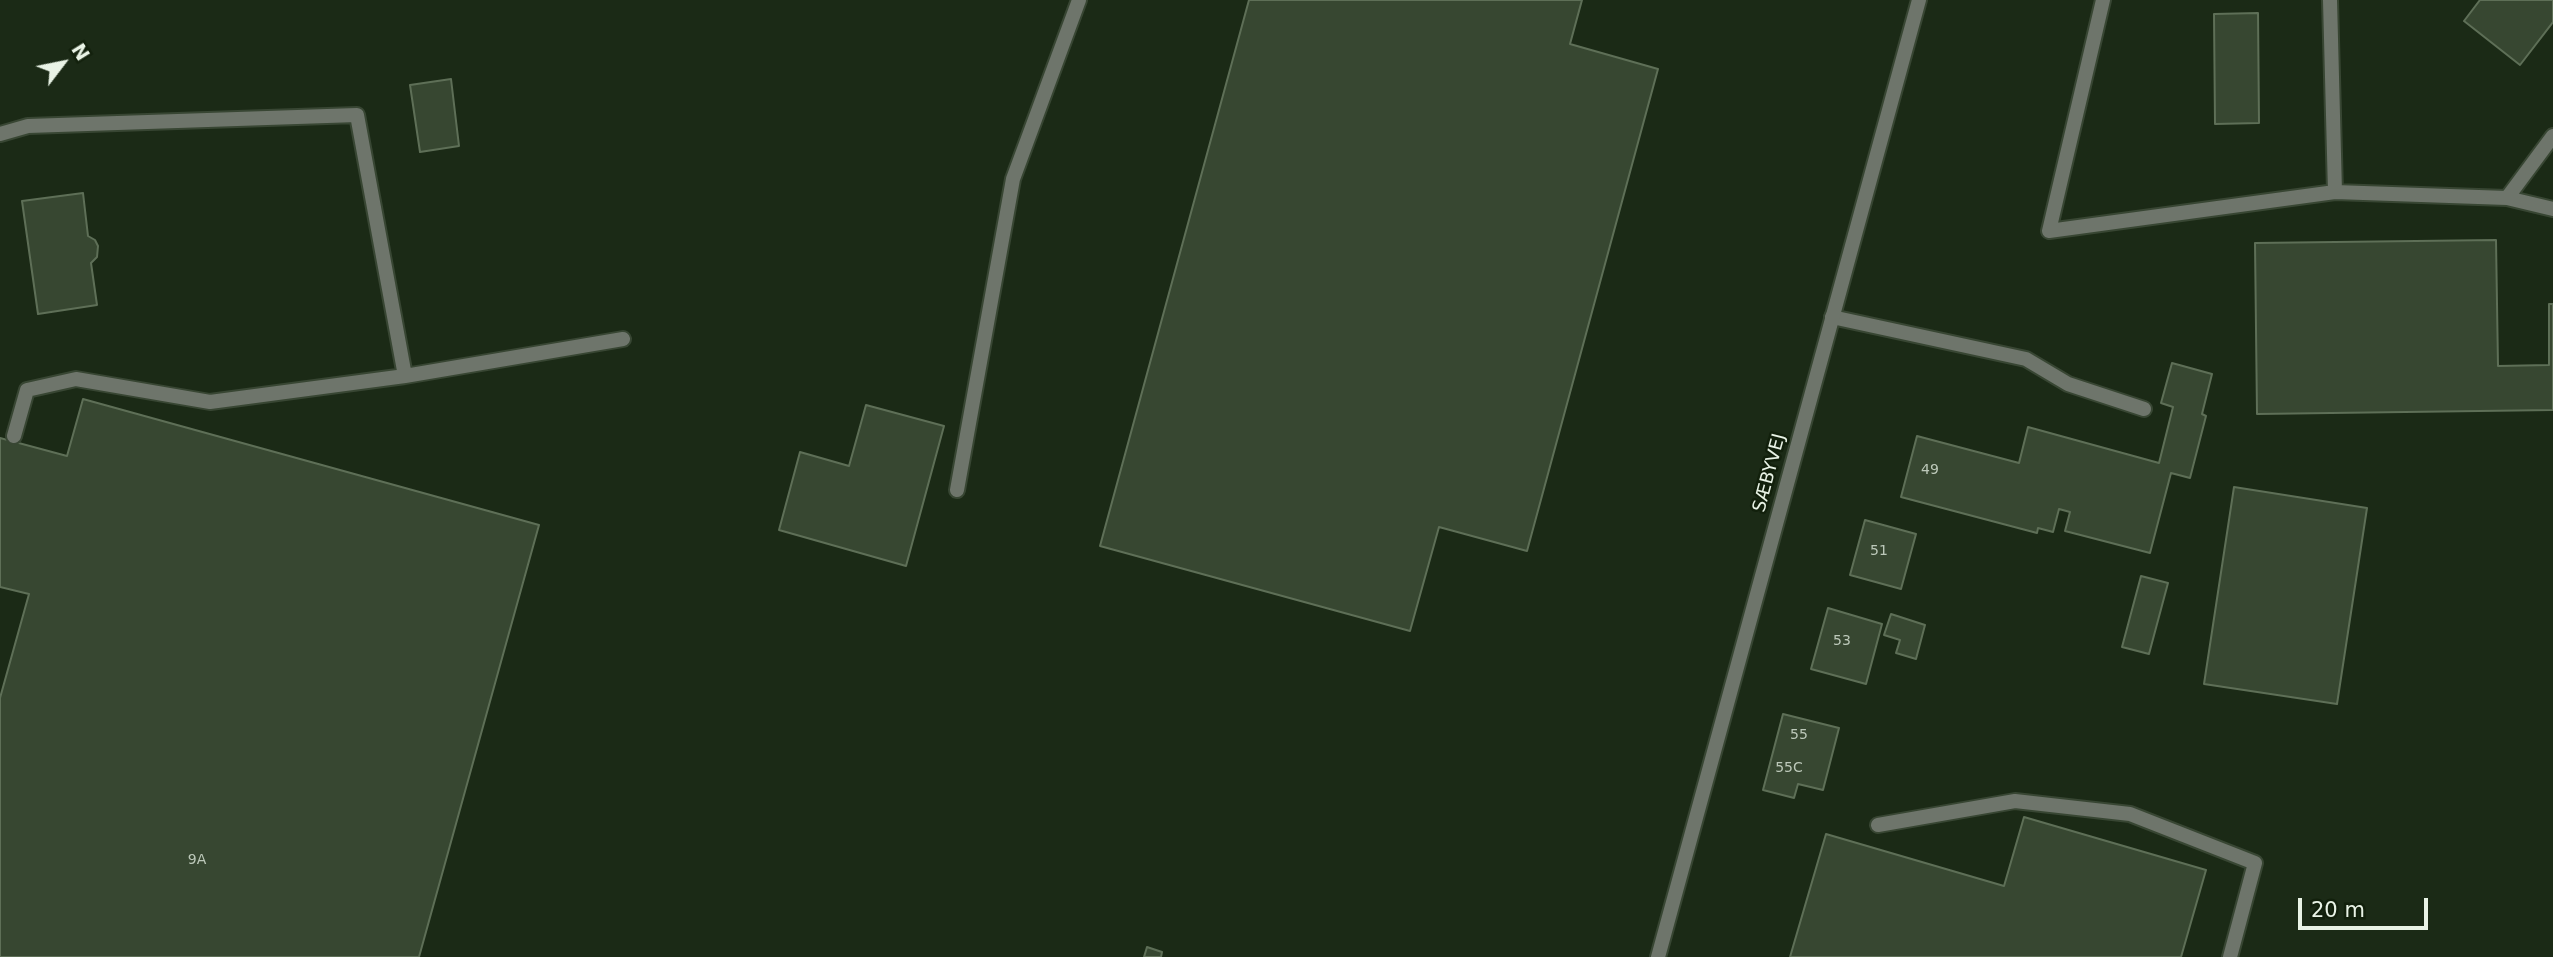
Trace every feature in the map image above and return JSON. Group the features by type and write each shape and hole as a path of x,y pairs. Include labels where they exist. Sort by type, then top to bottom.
{"street":[{"path":"957,490 1013,178 1079,0"},
{"name":"SÆBYVEJ","path":"1658,957 1919,0"},
{"path":"2103,0 2049,231 2335,192 2507,198 2553,209"},
{"path":"2330,0 2335,192"},
{"path":"0,134 28,126 357,115 405,376"},
{"path":"2507,198 2553,136"},
{"path":"1832,317 2026,359 2068,384 2144,409"},
{"path":"14,436 27,390 76,379 210,402 405,376 623,339"},
{"path":"1878,825 2015,801 2130,814 2255,863 2230,957"}],"building":[{"path":"1249,0 1582,0 1570,44 1658,69 1527,551 1439,527 1410,631 1100,546"},
{"path":"2480,0 2553,0 2553,22 2520,65 2464,21"},
{"path":"2258,13 2259,123 2215,124 2214,14"},
{"path":"451,79 459,146 420,152 410,85"},
{"path":"83,193 88,236 95,240 98,246 97,257 91,263 97,305 38,314 22,201"},
{"path":"2496,240 2498,366 2549,365 2549,304 2553,304 2553,410 2257,414 2255,243"},
{"path":"2172,363 2212,374 2202,414 2206,416 2190,478 2171,473 2150,553 2065,531 2070,512 2059,509 2053,532 2038,528 2037,533 1901,497 1917,436 2019,463 2028,427 2159,463 2173,407 2161,403"},
{"path":"83,399 539,525 419,957 0,957 0,698 29,594 0,587 0,438 67,456"},
{"path":"866,405 944,426 906,566 779,530 800,452 849,466"},
{"path":"2234,487 2367,508 2337,704 2204,684"},
{"path":"1865,520 1916,534 1901,589 1850,575"},
{"path":"2141,576 2168,583 2149,654 2122,647"},
{"path":"1828,608 1882,624 1866,684 1811,669"},
{"path":"1891,614 1925,625 1916,659 1896,653 1900,640 1884,635"},
{"path":"1783,714 1839,728 1823,790 1798,784 1794,798 1763,790"},
{"path":"2024,817 2206,870 2181,957 1790,957 1826,834 2004,886"},
{"path":"1147,947 1162,952 1161,957 1144,957"}]}
